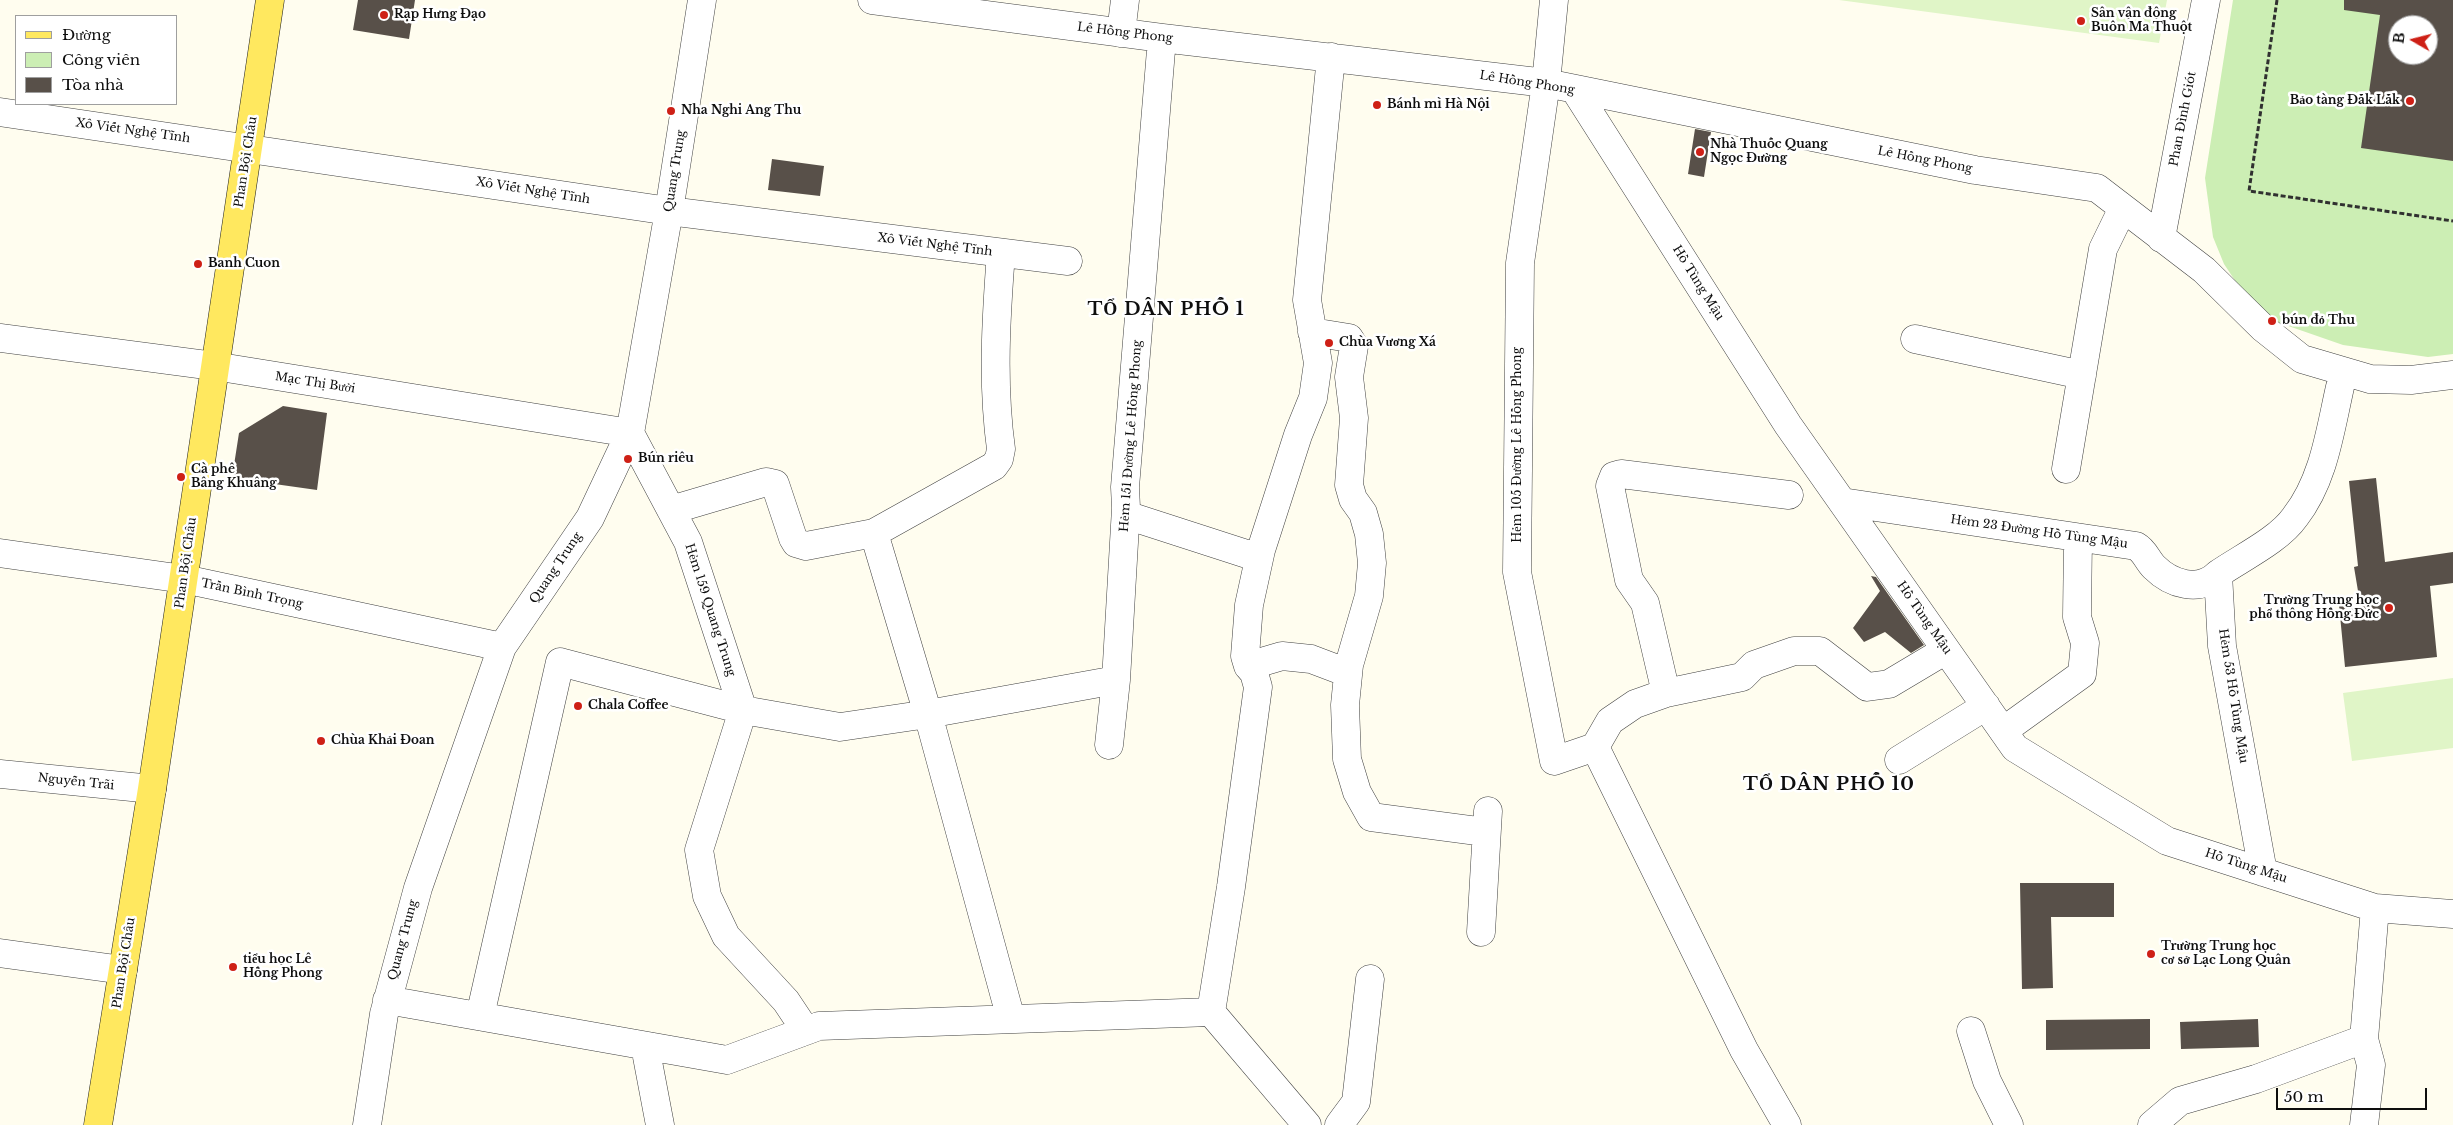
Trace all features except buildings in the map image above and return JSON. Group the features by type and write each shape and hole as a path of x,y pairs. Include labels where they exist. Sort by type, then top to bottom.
{"main road":[{"name":"Phan Bội Châu","path":"98,1125 152,789 270,0"}],"street":[{"name":"Quang Trung","path":"366,1125 387,1000 418,888 502,647 590,518 630,433 669,212 702,0"},
{"name":"Lê Hồng Phong","path":"872,0 1121,33 1546,83 1975,170 2097,188 2204,270 2263,328 2302,359 2370,380 2411,380 2453,374"},
{"path":"1121,33 1125,0"},
{"path":"1546,83 1554,0"},
{"name":"Phan Đình Giót","path":"2160,238 2206,0"},
{"name":"Hẻm 151 Đường Lê Hồng Phong","path":"1109,744 1116,680 1126,516 1125,487 1162,38"},
{"path":"1307,1125 1211,1012 1231,887 1258,686 1254,673 1248,666 1246,656 1249,605 1259,558 1298,435 1313,398 1318,364 1307,300 1331,58"},
{"name":"Hẻm 105 Đường Lê Hồng Phong","path":"1546,83 1520,263 1517,572 1554,761 1595,747"},
{"name":"Hồ Tùng Mậu","path":"1575,90 1788,425 2015,748 2168,841 2374,908 2453,914"},
{"name":"Xô Viết Nghệ Tĩnh","path":"0,112 669,212 1068,261"},
{"path":"2066,469 2103,249 2122,208"},
{"name":"Lê Hồng Phong","path":"2160,238 2188,280 2256,342 2296,373 2369,395 2412,396 2453,391"},
{"path":"671,510 766,482 774,484 796,543 806,546 874,533 994,466 999,459 1001,449 995,378 995,324 1000,253"},
{"path":"1312,332 1350,338 1354,346 1349,377 1354,418 1349,485 1354,499 1363,513 1369,534 1372,563 1369,596 1348,672 1345,705 1347,759 1357,792 1371,817 1486,821 1481,932"},
{"name":"Mạc Thị Bưởi","path":"0,338 214,366 630,433"},
{"path":"1915,339 2082,375"},
{"path":"2215,577 2272,538 2295,518 2321,469 2340,387"},
{"name":"Hẻm 159 Quang Trung","path":"630,433 688,542 743,710"},
{"path":"1666,693 1645,603 1629,580 1610,486 1614,476 1622,474 1789,495"},
{"name":"Hẻm 23 Đường Hồ Tùng Mậu","path":"1842,502 2136,546 2142,549 2153,566 2175,582 2196,585 2215,577"},
{"path":"1126,516 1259,558"},
{"path":"874,533 928,714 1011,1019"},
{"path":"2003,731 2082,674 2085,643 2076,617 2078,538"},
{"name":"Trần Bình Trọng","path":"0,553 184,579 502,647"},
{"name":"Hẻm 53 Hồ Tùng Mậu","path":"2215,577 2222,646 2263,872"},
{"path":"1787,1125 1744,1050 1595,747 1610,721 1635,704 1666,693 1742,677 1754,665 1794,651 1820,650 1866,687 1888,684 1946,650"},
{"path":"1248,666 1282,656 1311,659 1348,672"},
{"path":"480,1016 560,662 743,710 840,727 928,714 1116,680"},
{"path":"1899,760 1986,706"},
{"path":"743,710 700,850 707,896 726,936 786,1001 806,1031"},
{"name":"Nguyễn Trãi","path":"0,774 152,789"},
{"path":"2364,1125 2371,1065 2364,1039 2374,908"},
{"path":"0,954 123,970"},
{"path":"1339,1125 1356,1102 1370,979"},
{"path":"387,1000 728,1060 819,1026 1211,1012"},
{"path":"1971,1031 1987,1081 2009,1125"},
{"path":"2152,1125 2180,1101 2256,1079 2364,1039"},
{"path":"645,1046 660,1125"}],"path":[{"path":"2277,0 2250,190 2453,221"}],"green space":[{"name":"Sân vận động Buôn Ma Thuột","path":"1839,0 2167,0 2159,43"},
{"path":"2233,0 2453,0 2453,354 2428,357 2343,345 2274,321 2244,294 2224,264 2213,237 2205,178"},
{"path":"2453,678 2453,748 2352,761 2343,693"}],"place":[{"name":"Rạp Hưng Đạo","path":"384,15"},
{"name":"Sân vận động Buôn Ma Thuột","path":"2081,21"},
{"name":"Bảo tàng Đắk Lắk","path":"2410,101"},
{"name":"Bánh mì Hà Nội","path":"1377,105"},
{"name":"Nha Nghi Ang Thu","path":"671,111"},
{"name":"Nhà Thuốc Quang Ngọc Đường","path":"1700,152"},
{"name":"Banh Cuon","path":"198,264"},
{"name":"bún đỏ Thu","path":"2272,321"},
{"name":"Chùa Vương Xá","path":"1329,343"},
{"name":"Bún riêu","path":"628,459"},
{"name":"Cà phê Bâng Khuâng","path":"181,477"},
{"name":"Trường Trung học phổ thông Hồng Đức","path":"2389,608"},
{"name":"Chala Coffee","path":"578,706"},
{"name":"Chùa Khải Đoan","path":"321,741"},
{"name":"Trường Trung học cơ sở Lạc Long Quân","path":"2151,954"},
{"name":"tiểu học Lê Hồng Phong","path":"233,967"}],"district":[{"name":"TỔ DÂN PHỐ 1","path":"1166,310"},
{"name":"TỔ DÂN PHỐ 10","path":"1829,785"}]}
